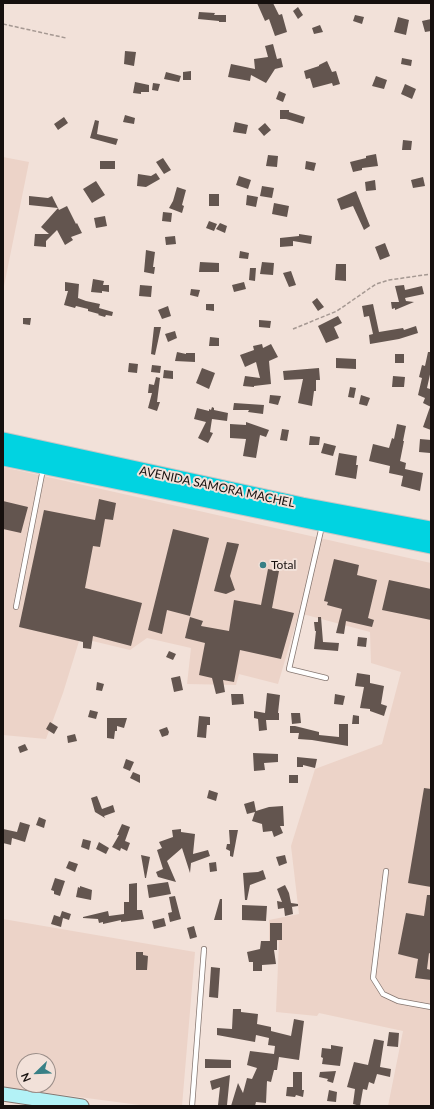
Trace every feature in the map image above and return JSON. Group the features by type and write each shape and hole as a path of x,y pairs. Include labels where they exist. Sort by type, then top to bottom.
{"highway":[{"name":"AVENIDA SAMORA MACHEL","path":"3,441 302,506 431,530"},
{"name":"AVENIDA SAMORA MACHEL","path":"3,457 431,545"}],"main road":[{"path":"3,1094 82,1106"}],"lane":[{"path":"16,606 44,465"},
{"path":"323,522 289,669 326,678"},
{"path":"386,871 372,978 384,994 398,1001 431,1007"},
{"path":"192,1106 204,949"}],"path":[{"path":"3,24 66,38"},
{"path":"294,329 337,311 376,284 389,280 431,274"}],"shaded area":[{"path":"3,157 29,162 4,286 3,286"},
{"path":"3,467 431,563 431,1106 388,1106 403,1031 319,1013 317,1016 276,1012 279,941 269,941 269,920 299,914 291,846 315,769 382,744 401,672 371,663 370,632 299,613 278,684 239,674 236,685 187,684 191,648 147,638 130,650 80,638 63,693 46,739 3,735"},
{"path":"3,919 195,952 182,1106 147,1106 48,1093 56,1093 56,1053 16,1053 16,1089 3,1087"}],"building":[{"path":"257,3 273,3 279,15 282,14 287,32 275,36 269,19 265,21"},
{"path":"298,7 303,15 298,19 293,11"},
{"path":"199,12 215,13 214,15 226,15 226,22 198,19"},
{"path":"355,15 364,17 362,24 353,21"},
{"path":"398,17 409,20 406,35 394,32"},
{"path":"431,19 431,31 425,32 422,21"},
{"path":"320,25 323,32 314,34 312,28"},
{"path":"273,44 277,59 281,58 283,67 275,69 266,83 251,75 250,81 228,77 231,64 255,69 254,59 268,57 265,46"},
{"path":"125,51 136,52 134,66 124,64"},
{"path":"402,58 412,60 411,66 401,64"},
{"path":"327,61 332,72 336,71 340,84 333,86 332,83 313,88 310,78 306,79 304,71 319,66"},
{"path":"191,71 191,80 183,80 183,72"},
{"path":"166,72 181,76 179,82 164,79"},
{"path":"376,76 387,80 384,89 372,86"},
{"path":"135,82 149,85 149,92 141,92 141,94 133,93"},
{"path":"153,83 160,84 158,91 152,90"},
{"path":"405,84 416,89 412,99 401,94"},
{"path":"279,91 286,94 283,102 276,99"},
{"path":"280,110 289,110 289,112 305,117 303,124 286,119 280,119"},
{"path":"125,115 135,118 134,124 123,122"},
{"path":"64,117 68,123 58,130 54,124"},
{"path":"95,120 99,121 97,134 118,139 116,145 90,138"},
{"path":"235,122 248,125 246,134 233,132"},
{"path":"265,123 271,130 264,136 258,129"},
{"path":"403,140 412,141 411,150 402,150"},
{"path":"376,154 378,166 362,168 362,170 353,172 350,162"},
{"path":"268,155 278,156 277,167 266,166"},
{"path":"163,158 171,170 164,174 156,162"},
{"path":"100,161 115,161 115,169 100,169"},
{"path":"306,161 316,163 314,171 305,169"},
{"path":"156,173 160,179 146,187 137,186 138,174 151,176"},
{"path":"239,176 251,180 248,189 236,185"},
{"path":"423,177 425,186 413,188 411,180"},
{"path":"375,180 376,190 366,191 365,182"},
{"path":"96,181 105,195 92,203 83,189"},
{"path":"262,186 274,188 272,198 260,196"},
{"path":"177,187 186,190 182,205 184,206 182,213 169,208 173,201"},
{"path":"356,191 370,226 364,230 353,206 341,210 337,199"},
{"path":"209,194 219,194 219,206 209,206"},
{"path":"247,195 258,197 256,207 246,205"},
{"path":"29,196 48,198 52,196 58,208 29,205"},
{"path":"274,203 289,206 287,217 272,214"},
{"path":"67,206 82,233 71,237 73,240 65,245 57,230 46,241 46,247 34,246 35,234 49,234 41,227 58,208 59,210"},
{"path":"163,212 172,213 171,222 162,221"},
{"path":"105,216 107,226 96,228 94,218"},
{"path":"209,221 217,224 214,231 206,228"},
{"path":"220,223 227,226 225,233 216,229"},
{"path":"299,234 312,236 311,244 293,241 293,246 280,247 280,238 299,236"},
{"path":"175,236 176,244 166,245 165,237"},
{"path":"385,243 390,256 380,260 375,247"},
{"path":"146,250 155,252 153,267 155,267 154,274 144,272"},
{"path":"240,251 249,253 248,259 239,258"},
{"path":"200,262 219,263 219,272 199,272"},
{"path":"262,262 274,263 273,275 260,274"},
{"path":"336,264 346,264 346,281 335,280"},
{"path":"250,268 256,268 255,281 249,280"},
{"path":"291,271 296,285 289,287 283,273"},
{"path":"93,279 104,281 103,285 109,285 109,292 91,292"},
{"path":"65,282 79,284 78,298 100,304 99,308 113,312 112,316 106,315 105,317 88,311 88,309 64,305 68,291 65,291"},
{"path":"244,282 246,289 234,292 232,285"},
{"path":"140,285 152,286 151,297 139,296"},
{"path":"404,285 405,290 422,286 424,294 405,298 406,301 414,302 395,310 395,308 392,309 391,302 399,302 395,286"},
{"path":"191,289 200,290 198,297 190,295"},
{"path":"317,298 324,307 318,311 312,302"},
{"path":"206,304 214,304 214,311 206,310"},
{"path":"373,304 379,332 403,328 404,330 416,326 418,333 399,339 370,344 369,335 373,334 369,316 364,317 362,306"},
{"path":"168,306 171,316 162,319 158,310"},
{"path":"338,316 342,323 334,327 339,338 326,343 318,326"},
{"path":"23,318 31,318 30,325 23,324"},
{"path":"259,320 271,321 270,328 259,327"},
{"path":"154,327 161,327 155,355 151,354"},
{"path":"175,331 177,338 168,342 165,334"},
{"path":"210,337 219,338 219,346 209,346"},
{"path":"262,344 263,348 271,344 278,357 269,361 271,384 254,387 243,386 245,376 260,378 256,362 245,367 240,355 254,350 253,346"},
{"path":"177,352 186,354 195,353 195,362 175,361"},
{"path":"428,352 431,352 431,370 427,388 430,389 431,386 431,407 423,403 425,398 418,395 422,378 419,377 422,365 425,366"},
{"path":"395,354 404,354 404,363 395,363"},
{"path":"336,358 356,359 356,369 336,368"},
{"path":"129,363 138,364 137,373 128,372"},
{"path":"152,365 161,366 160,373 151,372"},
{"path":"202,368 215,373 209,389 196,383"},
{"path":"319,368 320,380 316,380 316,391 314,391 312,406 298,403 303,379 284,380 283,371"},
{"path":"164,370 173,371 173,379 163,378"},
{"path":"393,376 405,377 404,387 392,387"},
{"path":"156,377 160,378 157,402 160,402 157,411 148,408 152,393 148,393 149,384 154,385"},
{"path":"350,387 356,388 354,398 348,397"},
{"path":"270,395 281,396 278,405 269,403"},
{"path":"361,395 370,398 367,406 359,404"},
{"path":"234,403 264,405 263,414 248,412 249,410 233,410"},
{"path":"212,407 214,410 228,413 227,421 212,419 210,432 213,433 208,443 198,438 206,422 194,419 197,408 209,411"},
{"path":"431,407 431,430 423,427"},
{"path":"246,422 269,430 266,437 260,435 256,458 243,456 246,439 230,438 230,424 246,425"},
{"path":"397,424 406,426 400,461 406,463 405,469 423,473 420,491 401,486 403,476 389,473 390,466 369,461 373,444 389,448 392,438 394,439"},
{"path":"282,429 289,430 287,441 280,440"},
{"path":"310,436 320,437 319,445 309,445"},
{"path":"420,439 431,440 430,453 419,452"},
{"path":"324,443 336,446 333,456 321,453"},
{"path":"339,453 357,456 356,465 358,465 356,479 335,475"},
{"path":"99,499 116,503 113,520 105,519 100,547 93,546 85,588 142,603 131,646 93,636 91,649 83,648 83,642 19,627 44,510 95,520"},
{"path":"3,501 28,507 21,533 3,529"},
{"path":"173,529 209,538 190,616 167,610 162,634 148,630"},
{"path":"227,542 239,544 230,576 235,590 226,594 214,591"},
{"path":"334,559 359,565 357,575 377,580 368,618 374,620 372,627 346,621 344,634 336,633 342,609 327,605 328,602 324,601"},
{"path":"268,569 279,571 272,608 294,613 281,659 240,650 234,682 223,680 225,692 216,694 212,678 199,675 205,643 185,638 190,617 203,621 201,626 229,631 234,600 261,605"},
{"path":"389,580 431,589 431,620 382,610"},
{"path":"318,617 321,617 323,642 339,643 338,651 314,649 316,631 314,622 318,622"},
{"path":"358,637 367,638 366,647 357,646"},
{"path":"169,651 176,654 173,660 166,657"},
{"path":"357,673 370,675 370,683 384,686 381,704 387,706 384,716 370,711 370,709 360,708 364,687 355,686"},
{"path":"180,676 183,690 174,692 171,678"},
{"path":"97,682 104,684 102,691 96,690"},
{"path":"267,693 280,695 278,713 279,720 266,720 267,730 259,731 258,719 254,718 254,711 265,713"},
{"path":"231,694 243,694 244,704 232,705"},
{"path":"335,694 345,696 343,705 334,704"},
{"path":"90,710 98,712 96,719 88,717"},
{"path":"291,713 300,713 301,723 292,724"},
{"path":"353,715 359,716 359,724 352,724"},
{"path":"199,716 210,717 210,725 207,725 206,738 197,737"},
{"path":"107,718 127,718 124,728 117,726 114,739 107,738"},
{"path":"50,722 58,727 54,734 46,729"},
{"path":"339,724 348,724 348,746 298,739 299,733 290,733 290,726 295,726 319,732 319,735 339,737"},
{"path":"167,727 169,732 168,735 162,737 159,730"},
{"path":"75,734 77,741 68,743 67,736"},
{"path":"25,744 28,750 20,753 18,747"},
{"path":"253,753 278,754 278,762 264,763 265,770 254,771"},
{"path":"297,757 317,759 315,768 303,765 303,767 297,767"},
{"path":"126,759 134,762 130,771 123,768"},
{"path":"133,772 140,775 140,783 130,778"},
{"path":"289,775 298,775 298,783 289,783"},
{"path":"424,788 431,789 431,887 408,883"},
{"path":"209,790 218,793 216,801 207,798"},
{"path":"97,796 102,809 113,805 115,812 104,816 105,818 95,812 91,798"},
{"path":"254,801 256,811 269,807 283,806 284,826 280,826 283,833 274,837 272,831 263,832 262,824 252,821 255,812 247,814 244,804"},
{"path":"39,817 46,820 44,828 36,825"},
{"path":"20,822 30,825 25,842 12,838 11,845 3,843 3,829 17,832"},
{"path":"122,824 130,827 125,841 130,843 127,851 121,848 120,851 112,847 119,835 117,835"},
{"path":"181,829 181,832 195,834 193,854 208,850 210,856 191,863 190,873 182,848 167,861 176,882 158,877 156,872 163,869 157,850 162,848 159,842 173,837 172,830"},
{"path":"229,830 238,830 233,857 230,856 230,851 226,849 227,844 230,844"},
{"path":"83,839 91,841 89,850 81,847"},
{"path":"99,842 109,848 106,854 96,849"},
{"path":"141,855 150,857 146,878 145,878"},
{"path":"285,855 287,863 279,866 276,857"},
{"path":"69,861 78,864 75,872 66,868"},
{"path":"216,862 217,871 210,872 209,863"},
{"path":"263,870 266,879 250,885 247,900 245,900 243,873 258,872"},
{"path":"55,878 65,881 60,896 54,894 54,891 51,890"},
{"path":"168,882 171,894 149,898 147,885"},
{"path":"137,883 137,910 142,910 144,919 121,922 121,920 103,924 103,922 99,923 98,919 83,918 108,911 109,916 124,914 124,902 129,902 129,884"},
{"path":"285,885 289,893 291,903 298,904 298,906 291,907 293,914 285,916 284,908 278,909 277,901 282,902 277,889"},
{"path":"80,886 92,890 91,900 76,897 78,887 80,888"},
{"path":"427,895 431,895 431,954 429,953 427,969 431,970 431,980 415,978 418,959 398,954 406,913 424,916"},
{"path":"175,896 181,919 170,922 168,913 172,912 169,897"},
{"path":"220,899 222,899 222,920 214,920"},
{"path":"242,905 267,906 266,921 242,920"},
{"path":"62,911 71,914 69,920 63,918 61,927 51,924 54,915 60,917"},
{"path":"164,918 166,926 154,929 152,921"},
{"path":"270,923 282,923 282,940 277,940 277,950 274,950 276,964 262,965 262,971 253,971 253,962 249,962 247,952 260,949 261,941 270,941"},
{"path":"194,926 197,937 190,939 187,928"},
{"path":"136,952 143,952 143,955 148,956 147,970 136,970"},
{"path":"211,967 220,968 218,998 209,997"},
{"path":"233,1009 241,1009 241,1012 258,1014 257,1024 271,1027 271,1031 291,1036 294,1019 304,1021 299,1060 279,1057 277,1070 274,1070 271,1082 267,1081 266,1103 256,1102 255,1106 231,1106 238,1083 243,1093 247,1078 252,1079 257,1068 247,1065 250,1051 274,1054 275,1046 268,1045 269,1038 256,1035 255,1042 217,1035 217,1028 232,1029"},
{"path":"389,1032 399,1033 398,1047 387,1046"},
{"path":"374,1039 384,1041 380,1067 391,1069 390,1077 377,1074 374,1084 369,1082 367,1090 363,1089 360,1106 353,1104 355,1089 347,1087 354,1062 368,1065"},
{"path":"331,1045 343,1047 340,1066 322,1064 322,1048 331,1049"},
{"path":"205,1059 231,1060 231,1068 205,1068"},
{"path":"336,1071 333,1083 327,1081 328,1079 319,1077 320,1072"},
{"path":"293,1072 302,1072 302,1090 304,1090 303,1097 296,1095 295,1097 286,1096 287,1087 293,1087"},
{"path":"230,1075 227,1105 218,1105 220,1087 212,1090 210,1081"},
{"path":"329,1090 337,1092 336,1102 327,1101"}],"place":[{"name":"Total","path":"263,565"}]}
